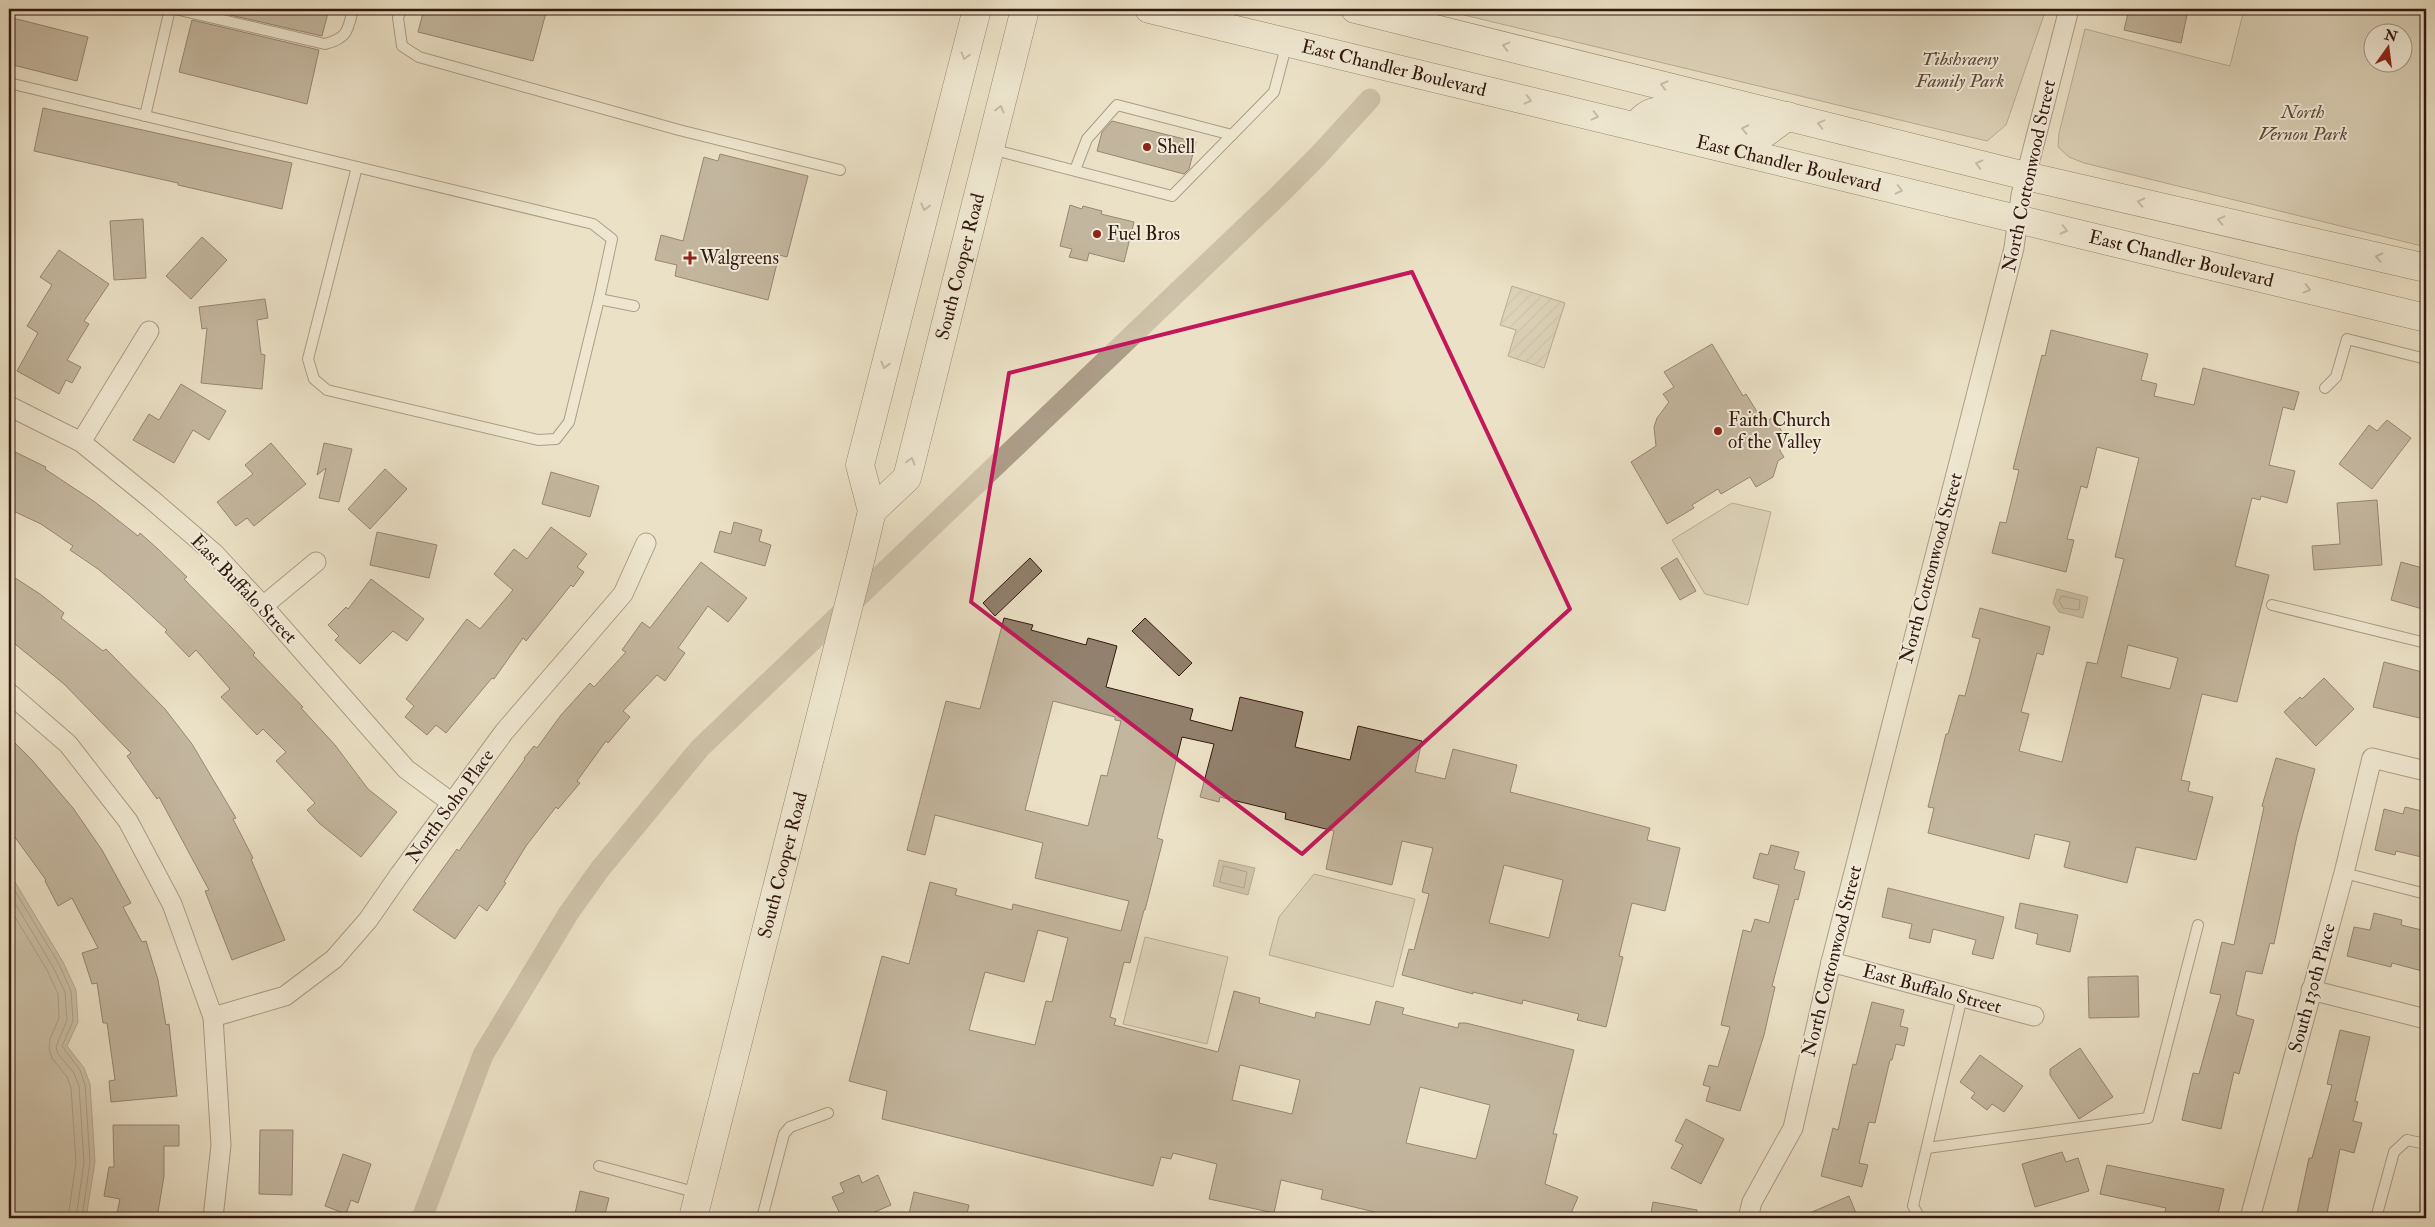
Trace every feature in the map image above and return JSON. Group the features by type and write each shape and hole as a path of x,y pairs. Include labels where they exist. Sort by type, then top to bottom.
{"main road":[{"name":"South Cooper Road","path":"696,1206 872,511 860,465 977,9"},
{"name":"South Cooper Road","path":"872,511 907,478 1024,9"},
{"name":"East Chandler Boulevard","path":"1149,9 2426,318"},
{"path":"1355,9 2026,176 2426,268"},
{"path":"1636,126 1642,118 1655,112 1672,113 1765,133 1788,116"}],"street":[{"name":"North Cottonwood Street","path":"1748,1218 1752,1202 1793,1128 1830,962 2012,259 2017,218 2026,176 2068,9"},
{"path":"81,442 149,331"},
{"name":"East Buffalo Street","path":"9,406 81,442 151,498 214,554 264,606 406,770 452,803"},
{"name":"North Soho Place","path":"213,1017 285,996 334,959 368,920 504,732 623,594 646,543"},
{"path":"264,606 316,562"},
{"path":"9,693 68,744 128,821 172,904 213,1017 221,1145 213,1218"},
{"name":"South 130th Place","path":"2250,1218 2344,873 2372,758 2426,770"},
{"name":"East Buffalo Street","path":"1830,962 2034,1016"},
{"path":"2311,990 2426,1019"}],"lane":[{"path":"145,116 170,9"},
{"path":"175,9 325,44 339,40 348,31 354,9"},
{"path":"401,9 398,18 402,46 419,57 679,130 840,170"},
{"path":"990,148 1172,196 1274,92 1287,42"},
{"path":"9,83 358,167 593,224 612,239 569,422 556,439 538,440 327,390 314,379 308,359 358,167"},
{"path":"1074,170 1087,139 1117,105 1232,135"},
{"path":"599,299 634,306"},
{"path":"2325,388 2336,377 2347,339 2426,359"},
{"path":"2272,605 2426,643"},
{"path":"2344,873 2426,894"},
{"path":"1927,1148 2148,1118 2198,925"},
{"path":"1920,1218 1912,1206 1962,996"},
{"path":"762,1218 784,1134 790,1126 828,1113"},
{"path":"2376,1218 2394,1152 2407,1140 2426,1144"},
{"path":"599,1166 696,1206"}],"highlighted area":[{"path":"1412,272 1570,609 1302,854 971,602 1009,373"}],"green space":[{"name":"Tibshraeny Family Park","path":"1468,9 2046,9 2006,125 1987,141 1464,15"},
{"name":"North Vernon Park","path":"2244,9 2426,9 2426,247 2084,163 2069,157 2058,147 2059,133 2085,29 2230,66"},
{"path":"1512,286 1565,303 1544,368 1508,356 1516,330 1500,325"},
{"path":"1732,503 1771,512 1748,605 1705,594 1672,540"},
{"path":"1314,874 1415,899 1393,987 1269,955 1279,917"},
{"path":"1145,937 1228,957 1207,1044 1123,1024"}],"water":[{"path":"2057,589 2088,597 2083,618 2059,612 2053,603"},
{"path":"1219,860 1255,868 1248,895 1213,886"},
{"path":"9,872 63,962 76,990 78,1022 67,1046 84,1068 90,1084 95,1162 86,1218 9,1218"}],"building":[{"path":"204,9 329,9 322,36"},
{"path":"424,9 547,9 533,61 418,32"},
{"path":"2129,9 2182,9 2181,13 2187,15 2181,43 2124,30"},
{"path":"9,17 88,37 77,81 9,64"},
{"path":"192,20 319,50 307,104 179,72"},
{"path":"43,108 292,163 282,209 178,185 178,183 34,151"},
{"name":"Shell","path":"1112,121 1196,142 1189,169 1184,174 1097,151 1102,132"},
{"name":"Walgreens","path":"720,154 808,176 787,257 779,255 768,300 675,276 677,265 655,260 661,235 683,241 704,157 718,161"},
{"name":"Fuel Bros","path":"1070,205 1082,209 1083,206 1102,211 1101,214 1134,222 1124,262 1089,253 1087,261 1069,257 1072,249 1060,246"},
{"path":"143,219 146,278 114,280 110,221"},
{"path":"202,237 227,260 191,299 166,276"},
{"path":"59,250 109,284 84,321 89,324 67,360 81,367 72,383 66,380 59,394 17,371 38,333 27,326 52,285 40,277"},
{"path":"265,299 268,318 257,320 261,354 265,355 262,389 201,383 207,328 202,329 199,307"},
{"path":"2051,330 2148,354 2141,380 2157,384 2154,396 2194,405 2203,368 2299,392 2294,410 2283,407 2269,465 2295,471 2287,503 2261,496 2260,500 2252,498 2235,566 2269,575 2237,702 2202,694 2181,780 2190,782 2188,791 2213,797 2196,860 2136,847 2127,883 2064,867 2070,842 2035,834 2029,859 1928,833 1934,808 1928,807 1946,734 1948,734 1959,695 1965,696 1980,639 1972,637 1980,608 2050,627 2043,655 2037,653 2021,712 2029,714 2019,751 2062,762 2087,662 2097,664 2124,559 2115,557 2139,458 2097,447 2087,488 2081,486 2067,539 2074,540 2066,572 1992,553 2000,522 2006,523 2019,470 2013,469 2042,355 2045,356","holes":["2128,645 2178,658 2170,689 2121,677"]},
{"name":"Faith Church of the Valley","path":"1712,344 1743,396 1746,394 1764,423 1773,417 1784,435 1780,451 1784,457 1778,461 1773,477 1756,487 1750,477 1721,494 1718,489 1692,505 1694,508 1667,524 1631,462 1656,446 1654,427 1657,418 1669,402 1663,394 1674,387 1664,372"},
{"path":"181,384 226,411 209,440 193,430 174,463 133,440 149,414 159,420"},
{"path":"2387,420 2411,438 2372,489 2339,464 2369,425 2377,431"},
{"path":"271,443 306,484 254,526 247,518 236,526 217,502 253,474 245,465"},
{"path":"324,443 352,449 339,502 319,498 326,468 317,475"},
{"path":"9,449 46,467 45,469 95,502 138,536 140,533 158,549 187,577 184,579 233,629 255,653 253,655 303,707 301,708 335,745 368,789 397,812 361,857 319,823 307,810 315,803 276,761 286,752 263,729 257,735 221,697 230,689 196,650 189,657 165,632 167,630 129,595 98,569 70,550 73,546 41,524 9,509"},
{"path":"385,469 407,489 370,529 348,509"},
{"path":"551,472 599,486 590,517 542,504"},
{"path":"2377,500 2382,565 2314,570 2312,546 2340,544 2337,503"},
{"path":"734,522 762,530 759,541 771,545 765,566 714,552 720,531 731,534"},
{"path":"551,527 587,554 577,567 584,572 573,587 571,585 526,641 523,638 494,679 492,678 446,733 436,725 427,735 405,717 414,706 406,699 467,619 480,629 513,590 494,574 514,549 527,559"},
{"path":"377,532 437,545 429,578 370,565"},
{"path":"1030,558 1042,571 995,616 983,603"},
{"path":"1677,558 1696,591 1680,600 1661,568"},
{"path":"701,562 747,598 728,622 708,606 678,648 685,653 665,681 657,675 623,711 630,717 608,743 606,741 577,781 580,783 558,809 556,807 526,846 504,882 506,883 487,911 479,905 455,939 413,910 457,849 459,851 524,758 534,746 537,748 561,715 590,683 594,687 626,652 622,650 642,622 650,628"},
{"path":"2401,562 2426,569 2426,610 2391,600"},
{"path":"9,574 40,594 64,613 61,618 103,651 106,649 165,709 192,744 236,818 233,819 253,858 251,859 285,940 232,960 205,891 209,890 159,797 157,799 127,756 131,753 64,684 9,639"},
{"path":"371,579 424,619 407,641 393,631 360,664 335,640 339,636 328,625 346,607 348,609"},
{"path":"1004,618 1033,625 1031,630 1086,645 1088,638 1117,646 1106,687 1193,709 1190,720 1232,731 1240,697 1303,712 1295,747 1350,760 1358,726 1422,741 1415,772 1445,779 1453,749 1517,765 1510,792 1650,828 1647,840 1680,848 1665,911 1632,903 1619,956 1623,957 1606,1027 1577,1020 1579,1014 1523,1000 1522,1004 1473,992 1473,994 1402,975 1409,949 1414,950 1429,894 1422,892 1433,848 1402,841 1392,885 1326,869 1334,831 1285,819 1286,813 1220,797 1219,802 1200,797 1214,744 1182,737 1157,838 1163,840 1145,910 1130,963 1124,962 1110,1017 1116,1019 1114,1025 1218,1052 1234,991 1260,998 1259,1003 1315,1018 1316,1012 1370,1025 1376,1001 1404,1008 1402,1014 1458,1028 1459,1023 1466,1023 1574,1050 1553,1134 1557,1134 1545,1184 1578,1197 1569,1218 1399,1218 1321,1199 1323,1190 1281,1180 1274,1213 1209,1199 1217,1164 1173,1153 1171,1159 1161,1157 1153,1186 882,1119 887,1091 849,1081 882,956 909,964 930,882 957,889 955,895 1012,910 1013,904 1121,931 1129,901 1035,878 1043,843 935,815 925,855 907,850 946,701 980,709","holes":["1053,701 1115,717 1115,720 1121,721 1107,776 1101,775 1088,826 1025,810","1504,865 1563,880 1549,938 1489,923","1038,930 1068,938 1052,1002 1046,1001 1035,1045 969,1030 985,972 1024,982","1240,1065 1300,1080 1292,1114 1232,1100","1420,1087 1490,1105 1476,1159 1406,1143"]},
{"path":"1145,618 1192,663 1179,676 1132,631"},
{"path":"2384,662 2426,673 2426,709 2424,719 2373,707"},
{"path":"2324,678 2354,709 2316,746 2284,712 2300,697 2302,699"},
{"path":"9,737 32,760 73,808 102,850 131,903 123,907 142,942 146,941 158,980 166,1025 169,1024 177,1096 111,1102 109,1081 115,1080 107,1023 103,1023 97,983 92,984 82,953 98,948 72,898 58,906 46,880 9,829"},
{"path":"2276,758 2315,769 2297,836 2274,944 2270,943 2262,974 2246,971 2236,1015 2254,1020 2239,1074 2234,1072 2221,1129 2182,1120 2193,1073 2199,1074 2221,995 2210,993 2222,942 2234,945 2264,807 2262,806"},
{"path":"2405,807 2426,812 2426,858 2396,851 2395,855 2375,850 2384,809 2403,814"},
{"path":"1771,845 1799,852 1794,869 1805,872 1798,900 1795,899 1772,986 1775,987 1764,1035 1740,1111 1706,1101 1710,1087 1703,1085 1709,1065 1718,1067 1730,1027 1721,1025 1743,930 1751,932 1755,919 1769,923 1779,885 1753,878 1760,853 1768,855"},
{"path":"1888,888 2004,917 1993,959 1972,954 1976,940 1933,929 1930,943 1909,938 1912,924 1882,917"},
{"path":"2020,903 2078,915 2070,952 2036,944 2038,934 2015,928"},
{"path":"2374,913 2402,920 2401,925 2426,931 2426,972 2392,963 2391,967 2347,956 2354,927 2370,930"},
{"path":"2138,976 2139,1017 2089,1018 2088,977"},
{"path":"1872,1002 1904,1010 1900,1026 1908,1028 1904,1046 1896,1044 1892,1060 1890,1060 1875,1123 1869,1122 1859,1163 1868,1165 1862,1187 1821,1176 1833,1128 1838,1130 1853,1064 1856,1065"},
{"path":"2340,1030 2370,1037 2355,1101 2358,1102 2353,1121 2362,1123 2354,1153 2340,1149 2326,1218 2296,1218 2309,1158 2312,1158 2332,1085 2327,1084"},
{"path":"2080,1048 2113,1097 2079,1119 2050,1075 2050,1069"},
{"path":"1980,1055 2023,1086 2004,1112 1992,1104 1987,1110 1971,1098 1975,1093 1960,1082"},
{"path":"1686,1119 1724,1139 1701,1184 1671,1168 1683,1145 1675,1141"},
{"path":"113,1125 179,1125 179,1146 164,1146 164,1176 157,1218 116,1218 120,1199 104,1196 109,1167 114,1167"},
{"path":"260,1130 293,1130 292,1195 259,1194"},
{"path":"2062,1152 2066,1162 2078,1158 2089,1191 2035,1207 2022,1164"},
{"path":"343,1154 371,1164 358,1203 351,1200 346,1214 325,1206"},
{"path":"2107,1165 2224,1189 2217,1218 2163,1218 2166,1208 2100,1194"},
{"path":"859,1175 862,1183 878,1175 891,1205 861,1218 842,1218 832,1197 844,1192 840,1183"},
{"path":"580,1191 609,1198 604,1218 574,1218"},
{"path":"914,1192 969,1205 966,1218 908,1218"},
{"path":"1849,1196 1858,1218 1798,1218"},
{"path":"1653,1202 1697,1210 1697,1218 1650,1218"}],"waterway":[{"path":"422,1218 483,1055 568,914 600,869 700,748 1278,196 1370,99"}],"place":[{"name":"Shell","path":"1147,147"},
{"name":"Fuel Bros","path":"1097,234"},
{"name":"Walgreens","path":"690,258"},
{"name":"Faith Church of the Valley","path":"1718,431"}]}
